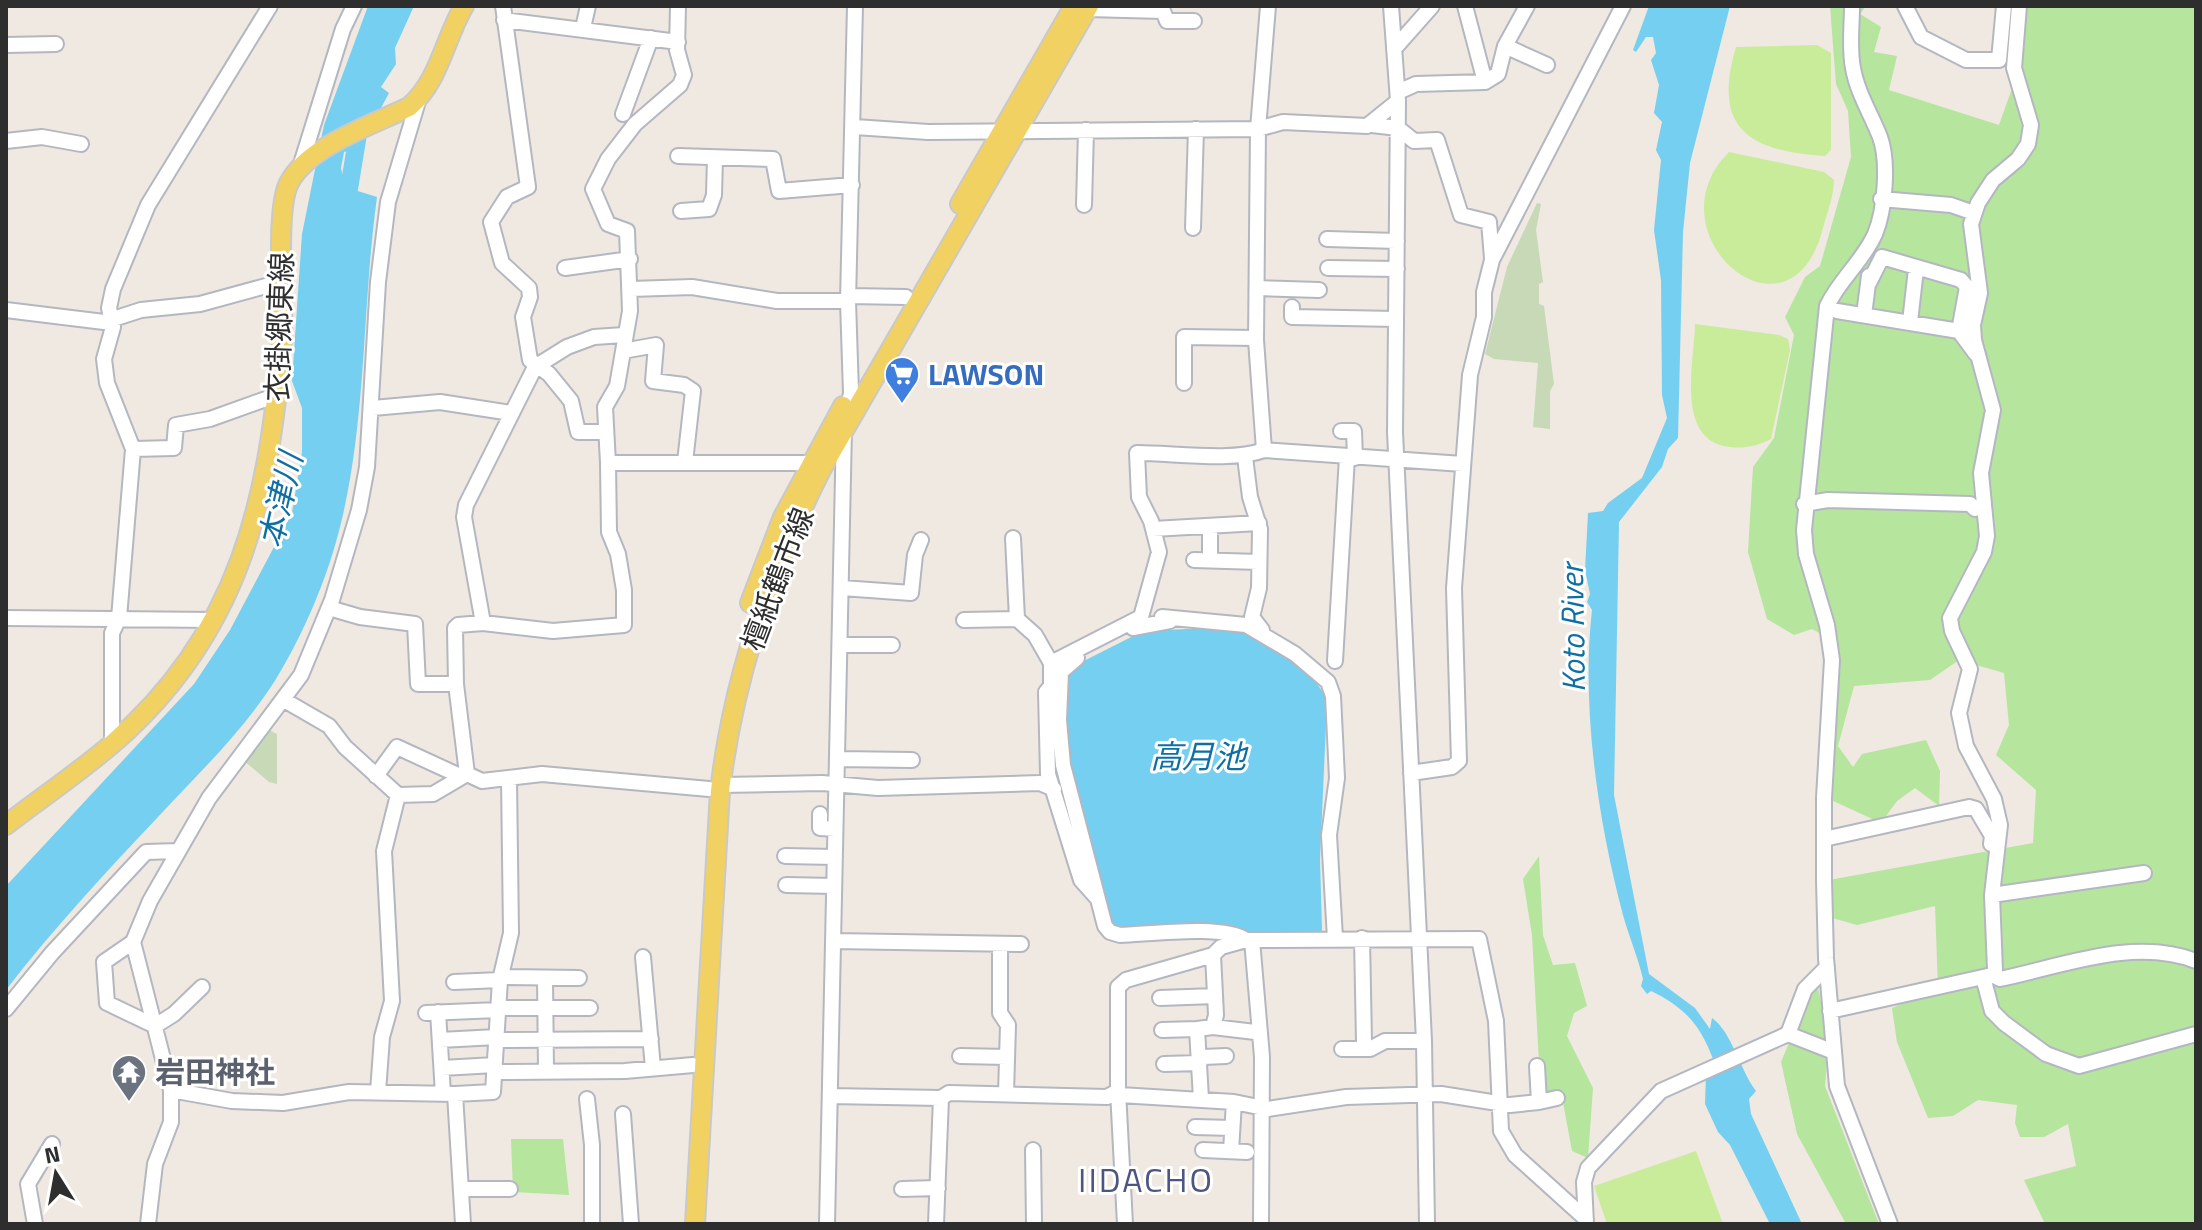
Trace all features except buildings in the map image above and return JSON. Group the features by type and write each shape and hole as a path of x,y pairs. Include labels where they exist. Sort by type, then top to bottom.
{"main road":[{"path":"305,161 414,102 442,59 464,6"},
{"name":"檀紙鶴市線","path":"683,1224 724,692 744,622 764,562 809,463 1083,7"},
{"name":"檀紙鶴市線","path":"695,1224 715,787 756,623 796,518 1009,131"},
{"name":"衣掛郷東線","path":"6,825 112,744 145,712 201,644 215,620 246,547 262,495 277,395 284,281 282,211 287,185 305,161"}],"street":[{"path":"112,744 112,633 119,618 133,449 107,383 104,359 113,321 109,308 113,289 148,205 270,6"},
{"path":"305,161 343,29 354,6"},
{"path":"583,28 588,6"},
{"path":"463,775 456,684 455,628 458,625 483,623 553,631 624,625 624,590 618,554 609,532 605,407 617,386 631,289 630,259 627,231 608,224 593,189 608,159 635,124 680,85 684,75 678,42 678,6"},
{"path":"827,1224 844,429 851,393 848,298 855,127 855,6"},
{"path":"1264,450 1256,338 1258,129 1268,6"},
{"path":"1391,6 1398,96 1396,457 1424,1041 1427,1224"},
{"path":"1394,49 1432,6"},
{"path":"1465,6 1485,82"},
{"path":"1372,125 1398,96 1416,84 1485,82 1498,74 1505,46 1527,6"},
{"path":"1492,260 1623,6"},
{"path":"1852,6 1852,67 1881,140 1884,162 1881,199 1876,232 1837,285 1827,306 1804,504 1806,554 1827,625 1832,660 1824,839 1827,967 1837,1086 1890,1224"},
{"path":"1905,6 1921,37 1966,60 1999,60 2004,6"},
{"path":"2019,6 2014,68 2031,125 2028,144 2018,159 1993,180 1974,213 1972,246 1980,293 1973,325 1993,410 1981,473 1987,536 1984,552 1950,618 1952,631 1970,669 1959,713 1966,746 1997,810 1998,846 1988,976 1992,1011 2046,1054 2079,1066 2196,1034"},
{"path":"1083,7 1163,11 1167,21 1194,21"},
{"path":"605,432 578,432 571,401 549,374 535,367 530,360 523,317 530,297 529,288 502,263 491,222 507,197 528,187 504,13 678,42"},
{"path":"623,114 651,38"},
{"path":"6,45 56,44"},
{"path":"1505,46 1547,65"},
{"path":"155,1026 107,1003 104,962 133,942 150,901 209,798 284,700 305,667 329,608 359,510 373,408 382,243 388,202 414,102"},
{"path":"855,127 928,132 1258,129 1283,122 1398,128 1414,141 1437,140 1461,215 1489,222 1492,260 1470,375 1454,588 1459,761 1452,767 1411,773"},
{"path":"1193,228 1196,129"},
{"path":"1084,205 1086,130"},
{"path":"6,141 42,137 81,144"},
{"path":"678,156 773,159 779,191 852,185"},
{"path":"681,211 709,209 714,195 715,158"},
{"path":"1881,199 1951,205 1974,213"},
{"path":"1327,239 1397,241"},
{"path":"1344,240 1344,268"},
{"path":"1864,315 1869,283 1867,248"},
{"path":"1869,283 1882,257 1961,280 1967,287 1959,331 1971,351 1979,356"},
{"path":"565,268 630,259"},
{"path":"1328,268 1397,269"},
{"path":"1910,322 1916,269"},
{"path":"6,310 92,322 113,321 141,310 200,304 284,281"},
{"path":"631,289 692,287 777,301 881,294 906,297"},
{"path":"1257,288 1319,290"},
{"path":"1292,307 1292,317 1396,319"},
{"path":"1837,311 1959,331"},
{"path":"483,623 464,517 466,505 535,367 567,347 594,337 656,345 653,381 684,385 693,391 685,462"},
{"path":"1184,383 1184,337 1256,338"},
{"path":"133,449 174,448 176,425 210,419 277,395"},
{"path":"373,408 440,402 511,413"},
{"path":"1335,661 1354,431 1341,431"},
{"path":"1141,617 1159,552 1139,497 1137,453 1245,457 1264,450 1312,451 1351,458 1396,457 1463,464"},
{"path":"1245,457 1250,497 1259,523 1259,562 1252,617 1268,637"},
{"path":"608,463 809,463"},
{"path":"1804,504 1828,500 1970,504 1975,509"},
{"path":"1153,529 1259,523"},
{"path":"1210,526 1202,560 1259,562"},
{"path":"1013,538 1017,619"},
{"path":"842,588 911,593 915,555 921,540"},
{"path":"329,608 360,617 415,624 418,684 456,684"},
{"path":"1170,621 1141,617 1061,672 1059,720 1063,765 1098,899 1110,932 1226,933 1249,940"},
{"path":"6,618 215,620"},
{"path":"964,620 1017,619 1035,635 1051,663 1051,686 1046,692 1046,756 1081,880 1098,899"},
{"path":"1051,663 1141,624 1236,622 1268,637 1320,675 1333,696 1337,778 1329,858 1335,938"},
{"path":"841,645 892,645"},
{"path":"284,700 329,726 345,747 398,795 433,794 463,775"},
{"path":"376,776 397,747 482,781 542,774 715,787 822,783 837,787 1040,783 1054,789"},
{"path":"837,759 884,754 912,760"},
{"path":"171,1090 232,1101 283,1103 378,1092 493,1092 501,978 511,933 509,778"},
{"path":"378,1092 382,1037 392,1001 384,851 398,795"},
{"path":"1824,839 1969,807 1976,809 1992,836 1991,844 1998,846"},
{"path":"820,814 820,828 835,829"},
{"path":"6,1009 35,971 146,852 178,851"},
{"path":"785,856 835,857"},
{"path":"1992,895 2144,873"},
{"path":"786,885 834,886"},
{"path":"1125,1224 1118,987 1126,980 1213,955 1221,947 1249,940 1419,937 1479,939 1496,1021 1501,1131 1515,1155 1586,1222"},
{"path":"1362,938 1368,993 1364,1042"},
{"path":"1249,940 1262,1057 1261,1224"},
{"path":"834,941 1021,944"},
{"path":"133,942 171,1090 171,1122 155,1164 148,1224"},
{"path":"1000,946 1000,1013 1008,1025 1006,1094"},
{"path":"1830,1011 1988,976 2000,979 2144,949 2175,953 2196,961"},
{"path":"1201,1099 1199,1063 1215,996 1213,955"},
{"path":"643,957 653,1068"},
{"path":"1788,1034 1805,989 1827,967"},
{"path":"454,982 501,978 579,978"},
{"path":"545,978 546,1071"},
{"path":"155,1026 174,1014 202,987"},
{"path":"1160,998 1215,996"},
{"path":"463,1224 449,1094 432,1012 590,1008"},
{"path":"1162,1030 1205,1028 1255,1032"},
{"path":"1586,1222 1584,1182 1592,1162 1651,1098 1675,1084 1788,1034 1834,1052"},
{"path":"440,1040 651,1039"},
{"path":"1342,1049 1370,1049 1385,1041 1424,1041"},
{"path":"960,1056 1007,1057"},
{"path":"1199,1063 1203,1057 1226,1056"},
{"path":"1164,1064 1199,1063"},
{"path":"442,1068 546,1071 693,1065"},
{"path":"1537,1066 1539,1102"},
{"path":"830,1096 941,1098 949,1093 1107,1097 1119,1093 1262,1107 1346,1097 1441,1094 1498,1102 1539,1102 1557,1098"},
{"path":"936,1224 941,1098"},
{"path":"587,1099 592,1145 592,1224"},
{"path":"1231,1151 1234,1102"},
{"path":"623,1114 631,1224"},
{"path":"1195,1127 1232,1128"},
{"path":"35,1224 28,1184 52,1144"},
{"path":"1033,1150 1034,1224"},
{"path":"1203,1150 1247,1152"},
{"path":"902,1189 938,1188"},
{"path":"461,1189 510,1189"}],"green space":[{"path":"1830,6 1866,6 1860,14 1881,27 1874,52 1897,56 1889,90 1999,125 2021,63 2027,6 2196,6 2196,1224 2045,1224 2024,1180 2076,1166 2068,1124 2044,1137 2020,1137 2015,1123 2017,1105 1978,1100 1953,1116 1928,1118 1897,1042 1892,1008 1938,988 1935,906 1857,925 1829,917 1829,880 2033,843 2036,790 1996,755 2009,725 2004,673 1959,660 1930,680 1854,686 1838,746 1853,767 1862,754 1926,740 1940,771 1939,806 1915,788 1897,801 1881,823 1831,800 1832,640 1812,629 1794,635 1767,619 1748,552 1753,467 1774,438 1794,335 1785,317 1805,277 1820,266 1851,157 1848,111 1836,84"},
{"path":"1817,45 1831,53 1831,150 1825,156 1798,153 1757,141 1743,130 1733,116 1729,98 1730,75 1736,47"},
{"path":"1729,152 1824,172 1834,180 1823,228 1806,265 1783,282 1757,282 1733,269 1714,246 1704,216 1708,184"},
{"path":"1537,203 1541,204 1536,230 1543,282 1539,284 1539,304 1544,306 1554,384 1550,391 1550,429 1533,427 1538,363 1494,359 1485,354 1507,267"},
{"path":"1695,324 1779,335 1788,339 1790,350 1771,439 1740,448 1729,447 1712,441 1701,430 1691,398"},
{"path":"269,730 277,734 277,784 269,782 243,760"},
{"path":"1539,856 1543,935 1553,965 1575,963 1587,1006 1574,1013 1567,1036 1593,1088 1588,1158 1572,1151 1562,1097 1541,1099 1532,935 1523,879"},
{"path":"1816,978 1829,1039 1825,1086 1879,1224 1846,1224 1797,1134 1781,1062"},
{"path":"511,1139 563,1139 569,1195 513,1192"},
{"path":"1696,1151 1723,1224 1607,1224 1594,1186"}],"water":[{"path":"368,6 414,6 395,48 396,64 381,87 389,93 360,147 344,152 341,168 345,187 377,197 355,443 341,523 322,583 287,661 250,716 118,859 6,990 6,886 194,684 230,630 292,513 302,452 302,408 292,381 302,234 324,125"},
{"path":"1649,6 1730,6 1690,163 1683,232 1678,438 1668,449 1662,467 1619,522 1614,795 1649,974 1695,1008 1710,1029 1712,1018 1725,1032 1756,1091 1749,1099 1751,1114 1802,1224 1770,1224 1730,1145 1718,1132 1705,1104 1706,1073 1713,1059 1702,1036 1682,1010 1651,991 1647,994 1641,986 1643,979 1639,963 1614,879 1594,764 1589,685 1592,610 1587,602 1590,594 1585,570 1588,513 1603,511 1608,503 1642,478 1667,418 1662,395 1661,280 1654,230 1661,160 1656,150 1662,122 1654,113 1659,85 1651,60 1656,53 1653,37 1646,37 1636,52 1633,50"},
{"name":"高月池","path":"1230,627 1271,648 1300,668 1322,690 1327,702 1320,859 1322,930 1318,935 1262,935 1231,928 1112,928 1068,765 1064,680 1068,669 1143,631"}],"waterway":[{"name":"本津川","path":"345,213 359,128"}],"place":[{"name":"LAWSON","path":"902,405"},
{"name":"岩田神社","path":"129,1103"}],"district":[{"name":"IIDACHO","path":"1146,1179"}],"water label":[{"name":"Koto River","path":"1572,628"}]}
